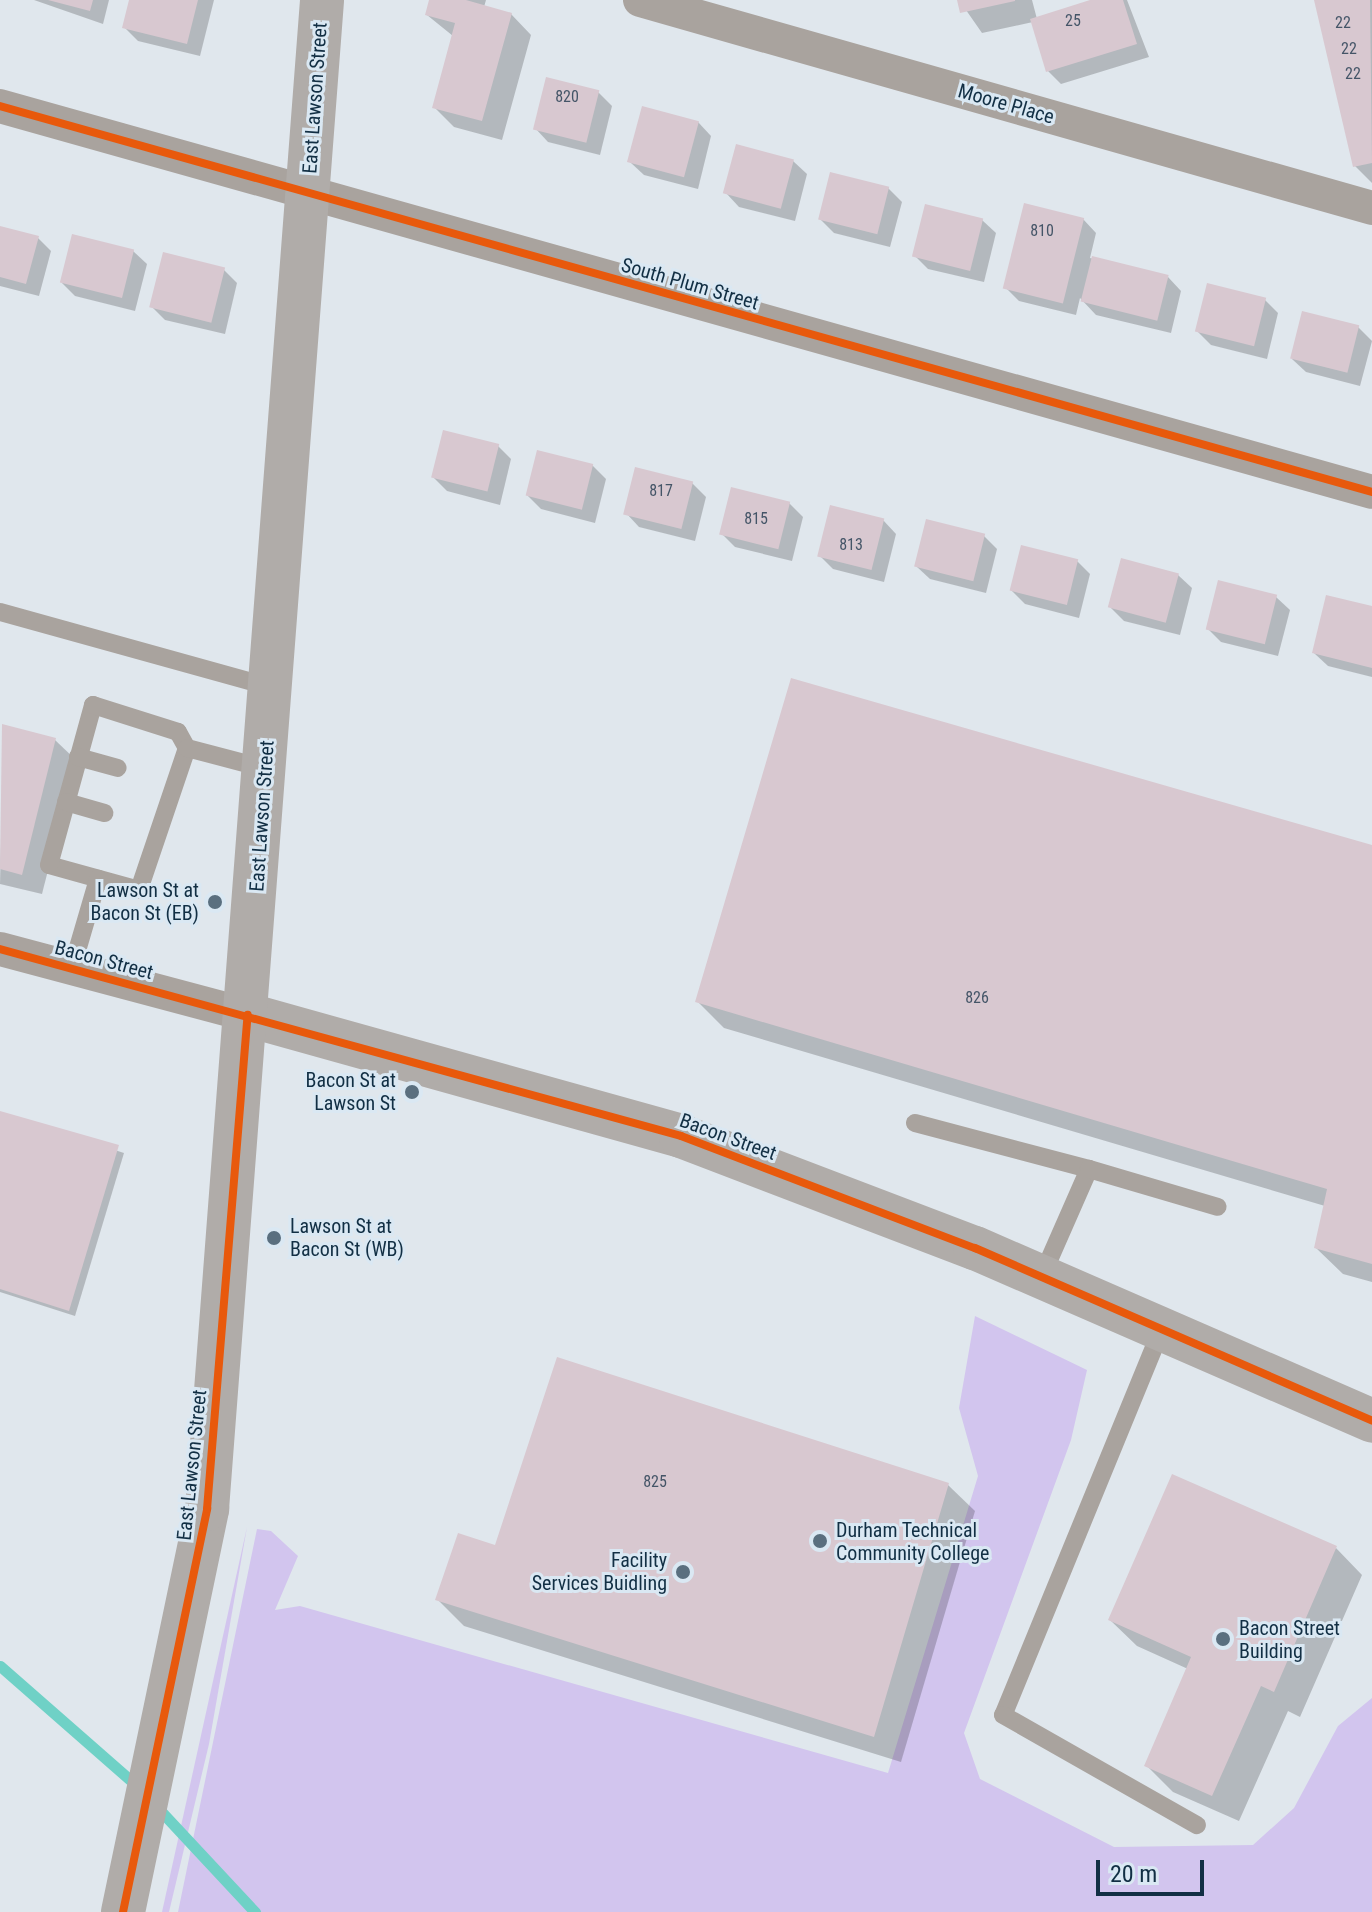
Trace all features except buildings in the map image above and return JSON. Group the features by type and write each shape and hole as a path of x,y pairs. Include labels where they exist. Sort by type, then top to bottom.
{"street":[{"name":"East Lawson Street","path":"123,1912 207,1509 248,1015 322,0"},
{"name":"Moore Place","path":"640,0 1372,208"},
{"name":"South Plum Street","path":"0,106 1372,492"},
{"name":"Bacon Street","path":"0,949 681,1136 1042,1276 1372,1421"}],"lane":[{"path":"0,612 272,687"},
{"path":"187,748 175,783 152,825 139,890 49,865 93,705 178,732 187,748 266,769"},
{"path":"78,757 118,768"},
{"path":"156,778 175,783"},
{"path":"66,802 104,813"},
{"path":"72,968 98,879"},
{"path":"915,1123 1218,1207"},
{"path":"1042,1276 1089,1169"},
{"path":"1163,1327 1003,1715 1197,1825"}],"shaded area":[{"path":"975,1316 1087,1370 1071,1440 964,1733 980,1779 1114,1847 1253,1845 1294,1808 1338,1726 1372,1698 1372,1912 178,1912 257,1529 271,1531 298,1556 275,1610 300,1606 888,1773 978,1476 959,1408"},
{"path":"247,1527 209,1744 169,1912 162,1912"}],"waterway":[{"path":"0,1666 137,1786"},
{"path":"157,1807 255,1912"}],"cycle path":[{"path":"0,106 1372,492"},
{"path":"0,949 681,1136 975,1248 1372,1421"},
{"path":"123,1912 207,1509 248,1015"}],"place":[{"name":"Lawson St at Bacon St (EB)","path":"215,902"},
{"name":"Bacon St at Lawson St","path":"412,1092"},
{"name":"Lawson St at Bacon St (WB)","path":"274,1238"},
{"name":"Durham Technical Community College","path":"820,1541"},
{"name":"Facility Services Buidling","path":"683,1572"},
{"name":"Bacon Street Building","path":"1223,1639"}]}
